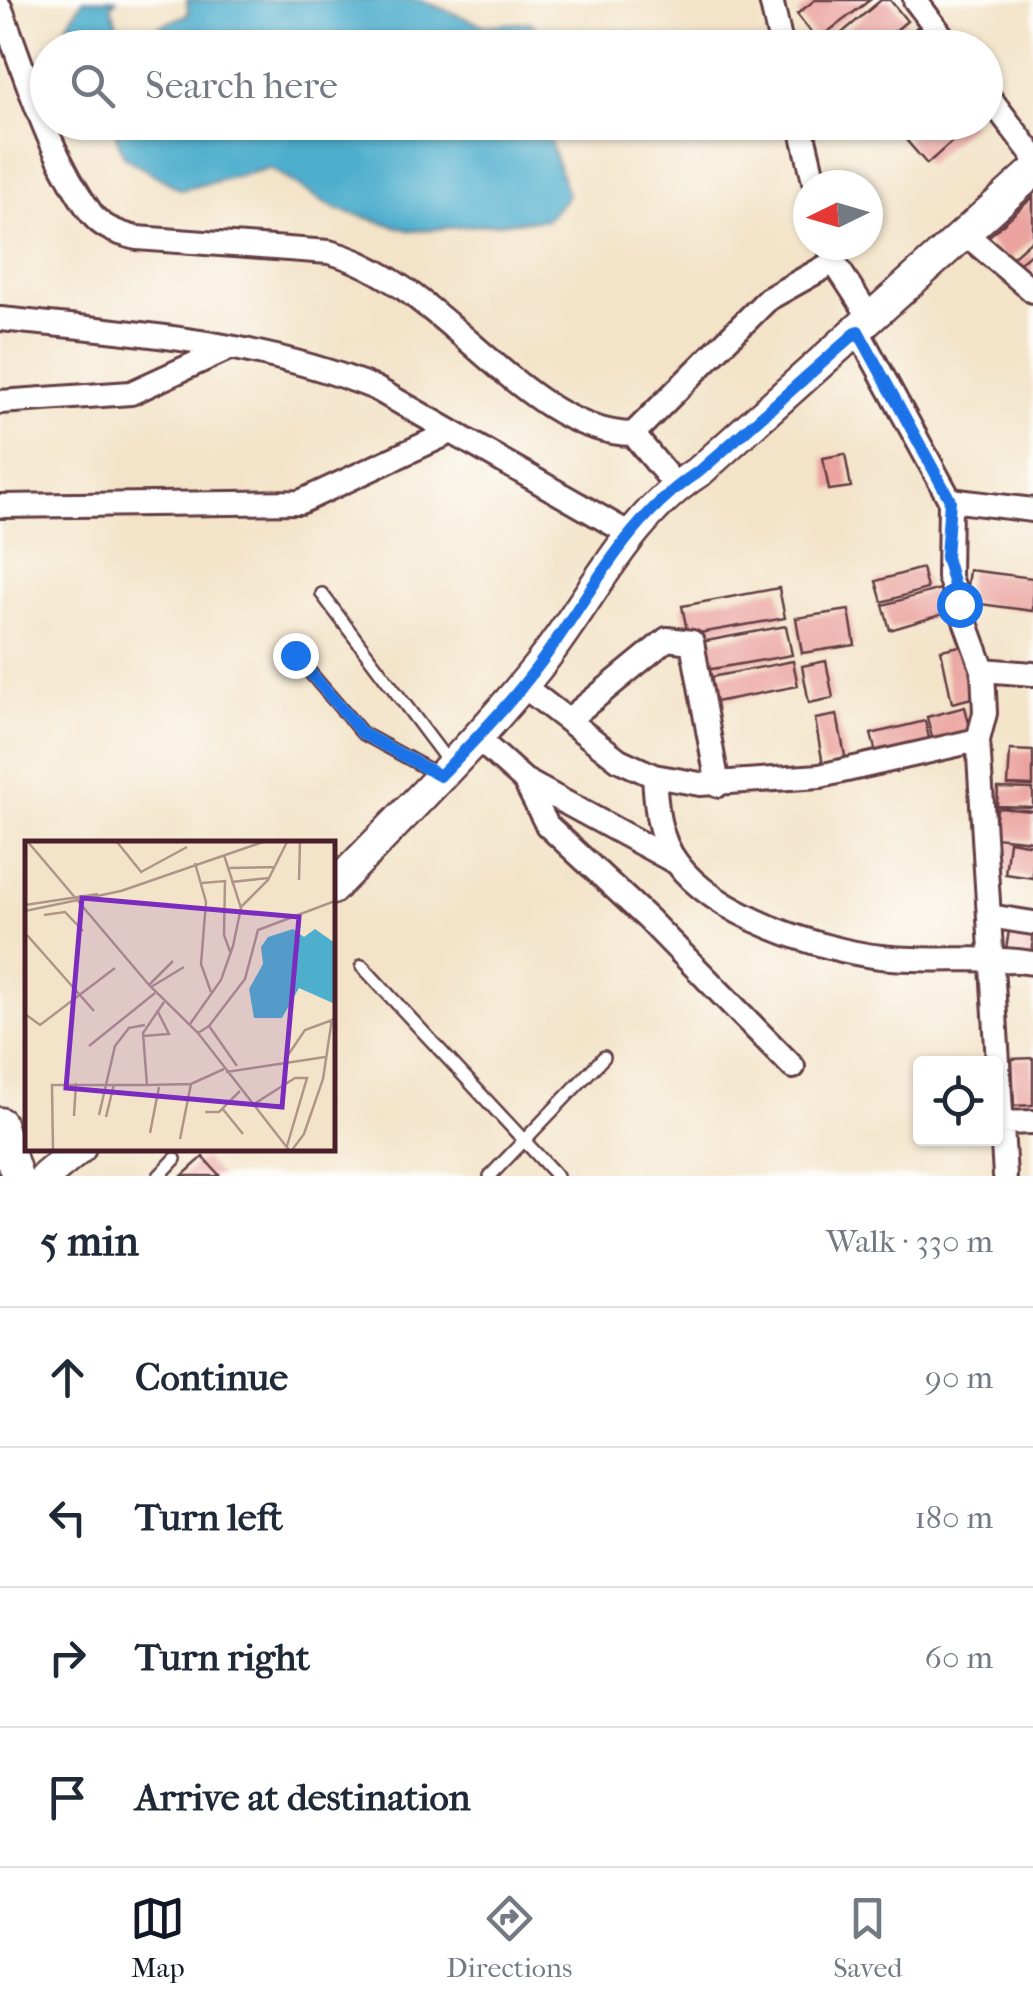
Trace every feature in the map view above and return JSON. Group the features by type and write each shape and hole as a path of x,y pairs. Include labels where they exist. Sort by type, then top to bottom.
{"street":[{"path":"915,0 938,30"},
{"path":"768,1 777,30"},
{"path":"0,7 30,87"},
{"path":"1003,116 1033,156"},
{"path":"51,140 92,215 107,227 137,238 329,252 358,260 443,316 548,405 592,429 632,434 676,486"},
{"path":"804,140 811,170"},
{"path":"335,886 522,685 630,534 676,486 701,470 1033,172"},
{"path":"968,234 1033,291"},
{"path":"632,434 768,299 823,260"},
{"path":"834,260 950,500 946,557 949,577 984,670 984,712 978,740 998,1056"},
{"path":"0,319 186,338 341,374 375,388 630,534"},
{"path":"0,402 131,393 229,348"},
{"path":"0,506 300,502 451,432"},
{"path":"950,500 1033,510"},
{"path":"568,720 667,639 692,642 718,785"},
{"path":"984,670 1033,674"},
{"path":"522,685 618,760 654,776 718,785 820,776 978,740"},
{"path":"476,737 524,780 677,863 697,884 733,908 840,950 912,959 992,957 1033,963"},
{"path":"654,776 657,817 677,863"},
{"path":"524,780 547,825 648,919 793,1067"},
{"path":"989,916 1033,923"},
{"path":"1003,1123 1033,1122"},
{"path":"0,1123 17,1176"},
{"path":"1003,1141 1005,1176"},
{"path":"46,1176 76,1151"}],"lane":[{"path":"322,594 445,770"},
{"path":"295,655 362,733 445,770"},
{"path":"362,966 556,1176"},
{"path":"490,1176 604,1057"},
{"path":"159,1176 175,1159"}],"water":[{"path":"83,0 116,0 111,6 119,30 72,30 67,25"},
{"path":"187,0 420,0 485,26 530,22 538,30 152,30 188,14"},
{"path":"118,140 549,140 568,195 547,219 412,231 334,208 270,168 181,190 124,157"}],"building":[{"path":"815,0 870,0 830,30 809,30 797,14"},
{"path":"881,0 890,0 907,21 896,30 845,30"},
{"path":"908,140 954,140 927,164"},
{"path":"1033,197 1033,239 1007,262 986,239"},
{"path":"1033,251 1033,286 1016,266"},
{"path":"845,454 851,487 829,490 823,458"},
{"path":"922,568 927,589 882,602 876,581"},
{"path":"969,570 1033,578 1033,611 965,602"},
{"path":"779,588 785,618 688,635 682,606"},
{"path":"940,589 947,613 890,630 883,605"},
{"path":"849,610 855,645 802,653 796,618"},
{"path":"786,626 792,655 706,670 701,642"},
{"path":"965,645 976,697 952,703 941,650"},
{"path":"793,661 798,686 710,703 706,678"},
{"path":"826,661 833,698 809,703 802,666"},
{"path":"965,707 972,736 934,745 927,717"},
{"path":"837,715 846,761 823,765 815,719"},
{"path":"925,721 931,747 878,760 871,734"},
{"path":"1010,750 1033,751 1033,786 1008,785"},
{"path":"998,788 1033,789 1033,807 997,806"},
{"path":"997,808 1033,811 1033,841 994,837"},
{"path":"1009,841 1033,845 1033,878 1005,874"},
{"path":"1010,924 1033,928 1033,960 1005,956"},
{"path":"1033,1058 1033,1105 1014,1106 1012,1059"},
{"path":"203,1157 220,1176 182,1176"}],"route":[{"path":"295,655 362,733 440,776 537,668 630,534 676,486 701,470 858,331 950,500 946,557 959,604"}]}
